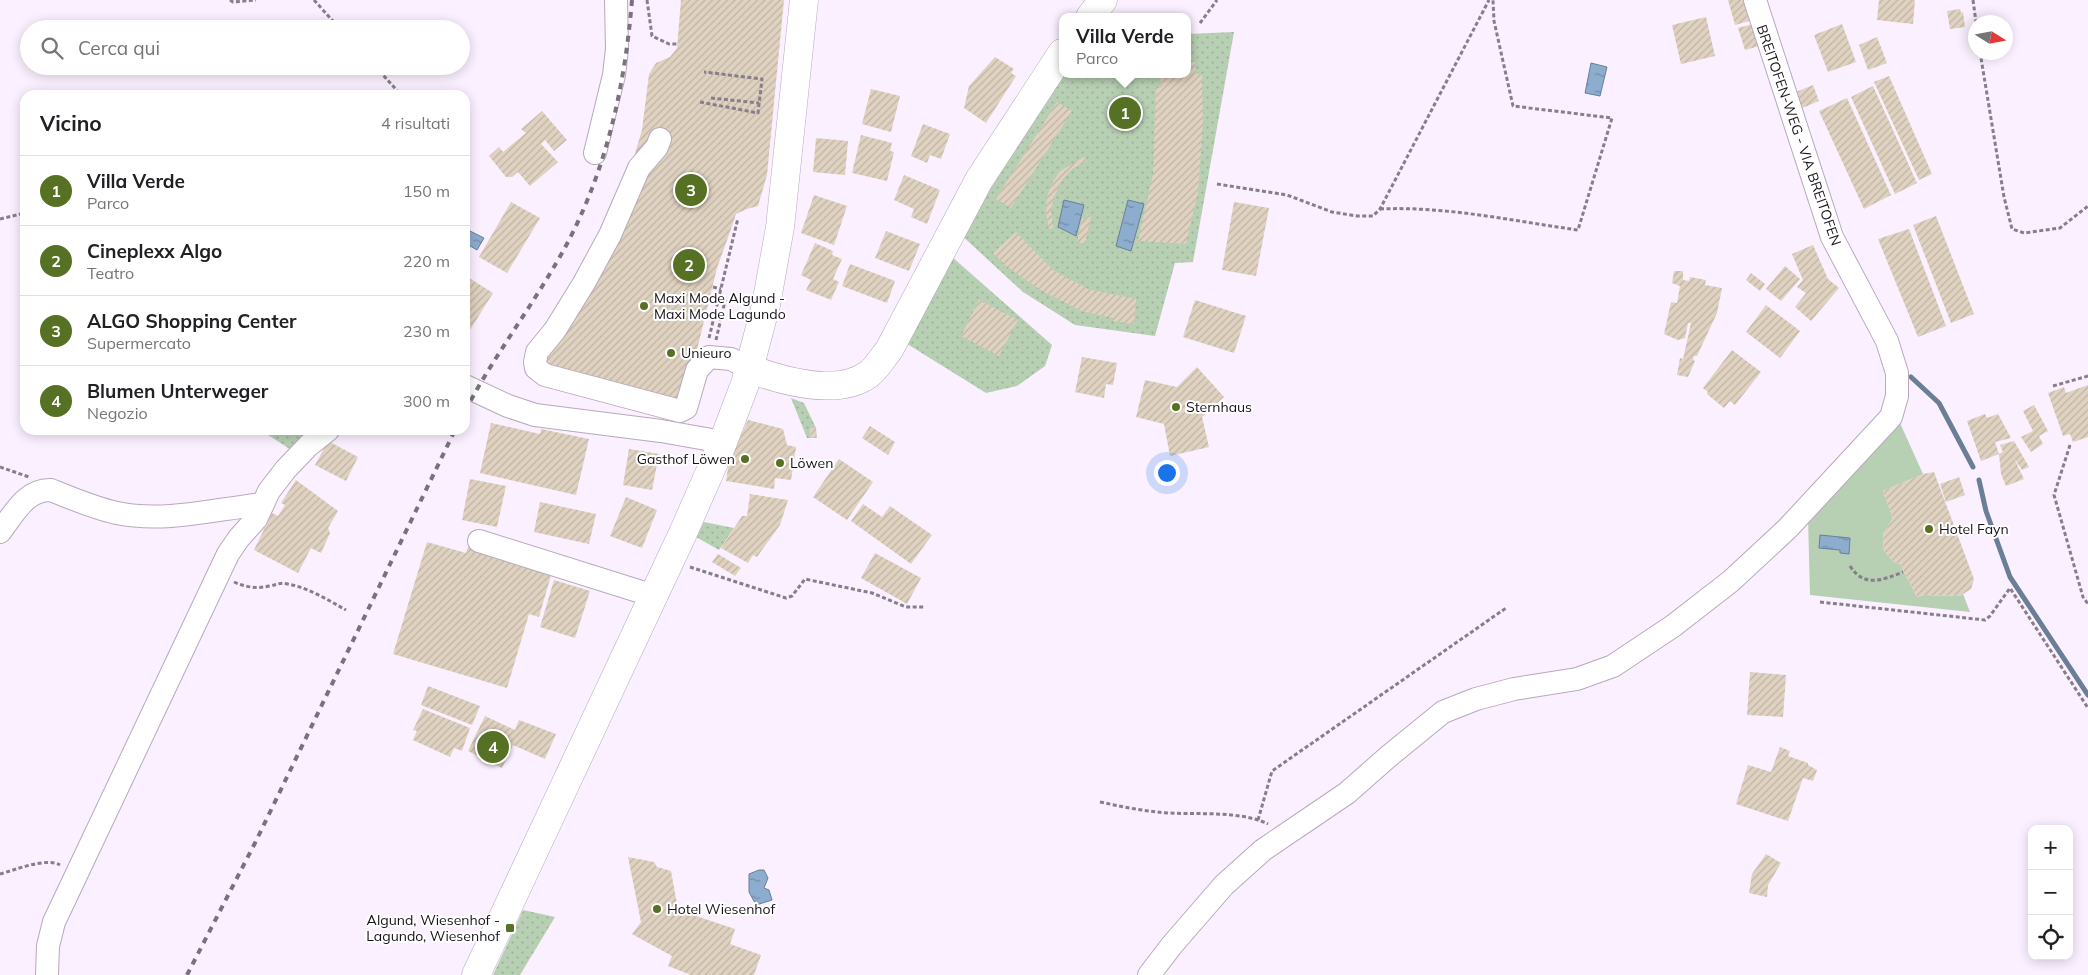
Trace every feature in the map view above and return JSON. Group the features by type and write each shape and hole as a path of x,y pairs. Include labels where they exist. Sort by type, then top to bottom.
{"main road":[{"path":"476,975 617,670 654,596 723,442 750,369 766,305 780,227 804,0"},
{"path":"1093,13 1103,0"},
{"path":"750,369 810,385 845,385 870,374 889,350 979,180 1059,58"}],"street":[{"path":"595,153 614,75 617,49 616,0"},
{"name":"BREITOFEN-WEG - VIA BREITOFEN","path":"1149,975 1172,945 1224,885 1263,850 1347,794 1389,756 1443,712 1476,699 1514,689 1577,679 1613,666 1673,626 1731,581 1788,528 1891,417 1897,396 1897,373 1887,341 1832,238 1755,0"},
{"path":"660,139 657,147 640,168 610,236 584,283 555,330 537,352 534,362 536,368 545,375 680,410 686,408 697,370 709,357 731,359 750,369"},
{"path":"470,388 508,406 536,415 723,442"},
{"path":"48,975 50,932 218,574 238,538 256,519 269,491 308,445 321,435"},
{"path":"0,532 26,498 36,491 51,490 100,509 140,515 176,515 263,504"},
{"path":"479,541 654,596"}],"path":[{"path":"230,0 234,2 256,0"},
{"path":"314,0 332,20"},
{"path":"647,0 652,36 669,44 678,44"},
{"path":"1200,23 1217,0"},
{"path":"1217,184 1287,195 1332,212 1357,216 1373,216 1380,209 1489,0"},
{"path":"1380,209 1402,208 1474,215 1578,230 1612,118 1513,106 1494,21 1493,0"},
{"path":"1973,0 1975,15"},
{"path":"1981,60 2004,197 2012,229 2024,233 2060,228 2088,206"},
{"path":"700,102 758,113 762,79 704,72"},
{"path":"383,75 397,90"},
{"path":"711,98 759,103"},
{"path":"0,219 20,214"},
{"path":"708,341 738,218"},
{"path":"713,287 721,289"},
{"path":"716,343 725,301 718,300"},
{"path":"2053,386 2088,376"},
{"path":"2070,445 2054,495 2083,597 2088,604"},
{"path":"691,558 687,566 786,598 792,596 805,579 872,593 906,608 924,607"},
{"path":"1850,566 1855,574 1874,580 1885,579 1903,572"},
{"path":"218,574 243,586 267,587 280,583 289,584 312,592 346,610"},
{"path":"1820,602 1985,620 2010,588 2088,708"},
{"path":"1258,820 1272,771 1506,608"},
{"path":"1100,802 1159,812 1207,813 1258,820 1286,834"},
{"path":"0,874 46,862 56,863 77,876"}],"green space":[{"path":"1234,32 1193,262 1175,263 1155,336 1075,325 1023,292 959,233 1059,78 1191,78 1191,34"},
{"path":"943,249 1052,345 1045,366 1017,386 986,393 896,337"},
{"path":"791,398 804,403 816,428 810,428 811,438 807,438"},
{"path":"1900,423 1923,474 1883,491 1893,518 1883,534 1884,551 1894,562 1900,564 1917,597 1924,595 1960,596 1963,594 1970,612 1810,595 1808,518"},
{"path":"268,435 322,435 299,455"},
{"path":"704,522 734,528 719,550 696,537"},
{"path":"523,910 555,917 520,975 493,975"}],"water":[{"path":"1591,63 1607,67 1600,96 1585,93"},
{"path":"1064,200 1084,205 1076,236 1058,227"},
{"path":"1128,200 1144,204 1131,251 1116,246"},
{"path":"470,231 484,238 477,250 470,246"},
{"path":"1820,535 1850,538 1849,554 1840,553 1840,550 1819,548"},
{"path":"764,870 768,878 764,888 769,890 772,900 756,905 749,892 749,874"}],"building":[{"path":"681,0 784,0 767,175 758,206 736,214 717,268 683,407 538,361 588,262 634,157 642,130 649,74 656,63 670,57 677,48"},
{"path":"1728,0 1744,0 1749,21 1735,25"},
{"path":"1879,0 1915,0 1913,24 1877,20"},
{"path":"1960,9 1961,13 1963,12 1965,27 1950,29 1947,11"},
{"path":"1706,17 1715,56 1681,64 1672,25"},
{"path":"1757,23 1763,45 1745,50 1738,28"},
{"path":"1842,24 1856,62 1828,72 1814,35"},
{"path":"1877,37 1887,63 1868,70 1859,45"},
{"path":"1191,42 1192,62 1195,62 1196,74 1202,74 1203,123 1198,192 1186,244 1138,241 1153,174 1156,88 1162,87 1160,78 1191,78"},
{"path":"995,57 1014,69 1011,73 1016,76 986,123 964,108 969,86"},
{"path":"1889,76 1932,174 1919,180 1874,82"},
{"path":"1813,85 1819,101 1802,108 1796,92"},
{"path":"1873,86 1917,183 1895,194 1851,97"},
{"path":"871,89 900,96 891,132 862,124"},
{"path":"1847,98 1891,195 1864,209 1819,111"},
{"path":"1057,102 1072,111 1011,208 996,199"},
{"path":"542,111 567,140 554,151 545,140 541,144 558,162 530,186 518,172 512,177 506,177 489,156 499,147 503,152 526,133 521,129"},
{"path":"923,124 950,134 941,159 930,155 927,163 911,156"},
{"path":"861,135 892,143 890,151 894,152 887,181 852,173"},
{"path":"816,138 848,141 845,175 813,172"},
{"path":"1084,157 1087,161 1072,169 1062,180 1051,210 1053,228 1049,229 1046,213 1047,197 1052,183 1060,171"},
{"path":"904,175 940,190 927,224 911,217 914,209 894,200"},
{"path":"814,195 847,206 834,245 801,233"},
{"path":"511,202 540,218 507,273 479,257"},
{"path":"1234,202 1269,208 1256,276 1222,270"},
{"path":"1087,215 1091,216 1085,244 1077,242 1082,219 1086,220"},
{"path":"1936,216 1974,314 1951,323 1913,225"},
{"path":"1909,229 1946,326 1918,337 1878,239"},
{"path":"886,231 920,244 909,271 875,258"},
{"path":"1016,232 1053,270 1088,289 1136,299 1134,324 1112,321 1113,318 1081,311 1039,289 1006,266 993,253"},
{"path":"815,243 833,251 832,255 842,259 833,279 839,282 831,300 806,290 811,280 801,275"},
{"path":"1813,245 1828,279 1839,288 1811,321 1795,307 1806,293 1797,287 1803,280 1792,254"},
{"path":"850,264 895,281 887,303 842,286"},
{"path":"1785,266 1800,279 1781,301 1766,289"},
{"path":"1674,271 1683,271 1683,280 1689,281 1690,277 1706,280 1705,285 1722,288 1717,313 1697,356 1694,356 1693,360 1695,361 1688,377 1677,375 1680,358 1683,359 1691,323 1688,323 1685,338 1678,340 1664,334 1671,302 1677,303 1680,286 1672,283"},
{"path":"1751,273 1765,284 1760,291 1746,280"},
{"path":"470,279 493,293 470,330"},
{"path":"979,300 1018,320 999,356 961,336"},
{"path":"1195,300 1246,316 1234,353 1183,337"},
{"path":"1766,305 1800,331 1780,358 1746,332"},
{"path":"1732,350 1761,372 1735,405 1730,401 1724,408 1707,394 1708,392 1703,388"},
{"path":"1082,357 1117,363 1113,385 1106,384 1104,398 1075,392"},
{"name":"Sternhaus","path":"1197,367 1224,397 1202,417 1209,447 1170,456 1164,424 1136,417 1145,380 1177,387"},
{"path":"2088,385 2088,437 2073,442 2070,434 2063,436 2048,393 2064,387 2066,393"},
{"path":"2034,405 2048,431 2039,436 2043,444 2031,452 2021,437 2033,431 2023,411"},
{"path":"1985,414 1987,418 1998,414 2011,438 1995,442 1999,454 1981,461 1967,421"},
{"path":"748,420 783,429 787,445 796,447 791,480 775,478 774,489 726,481 733,437 740,438"},
{"path":"491,423 540,434 541,429 589,439 576,495 480,473"},
{"path":"870,426 895,442 888,455 862,438"},
{"path":"810,428 816,428 817,438 811,438"},
{"path":"328,441 358,457 346,481 315,465"},
{"path":"2014,441 2029,467 2022,470 2014,458 2024,479 2006,486 2001,474 1999,454 2003,452 2000,445"},
{"path":"629,449 659,454 652,490 623,485"},
{"path":"839,459 873,482 847,520 813,497"},
{"path":"1934,472 1974,579 1971,589 1960,596 1924,595 1917,597 1900,564 1894,562 1884,551 1883,534 1893,518 1883,491 1923,474"},
{"path":"1959,477 1965,495 1946,502 1940,484"},
{"path":"470,479 506,486 497,527 462,520"},
{"path":"296,480 338,511 328,528 330,533 321,553 311,548 298,573 254,550 272,513 278,516 285,505 281,503"},
{"path":"750,494 788,500 780,525 757,557 753,555 748,563 721,548 742,516 747,516"},
{"path":"626,497 657,510 642,548 610,536"},
{"path":"540,502 596,514 589,544 534,532"},
{"path":"863,504 882,517 890,506 932,535 911,564 851,521"},
{"path":"427,542 466,553 468,547 552,572 539,617 529,614 507,688 393,654"},
{"path":"875,553 921,578 907,604 861,578"},
{"path":"718,554 741,568 735,576 712,562"},
{"path":"554,580 590,591 575,638 540,627"},
{"path":"1750,672 1786,675 1783,717 1747,715"},
{"path":"428,686 480,706 472,725 421,705"},
{"path":"423,709 470,728 462,751 454,748 450,757 413,740 417,731 413,730"},
{"path":"485,716 515,730 519,720 556,734 545,759 513,745 502,768 468,751"},
{"path":"1780,747 1790,751 1788,756 1808,763 1808,765 1817,770 1813,781 1803,778 1788,821 1736,804 1748,765 1771,772"},
{"path":"1766,854 1781,863 1768,885 1767,897 1749,893 1752,874"},
{"path":"628,857 654,862 657,867 671,871 678,910 735,929 730,944 761,955 754,975 691,975 668,966 672,956 632,934 641,922"}],"waterway":[{"path":"1911,377 1939,403 1973,467"},
{"path":"1979,480 1986,511 2010,577 2088,695"}],"railway":[{"path":"470,402 557,262 583,211 604,153 619,93 625,62 632,0"},
{"path":"187,975 256,841 453,435"}],"place":[{"name":"Villa Verde","path":"1125,113"},
{"name":"ALGO Shopping Center","path":"691,190"},
{"name":"Cineplexx Algo","path":"689,265"},
{"name":"Maxi Mode Algund - Maxi Mode Lagundo","path":"644,306"},
{"name":"Unieuro","path":"671,353"},
{"name":"Sternhaus","path":"1176,407"},
{"name":"Gasthof Löwen","path":"745,459"},
{"name":"Löwen","path":"780,463"},
{"name":"Hotel Fayn","path":"1929,529"},
{"name":"Blumen Unterweger","path":"493,747"},
{"name":"Hotel Wiesenhof","path":"657,909"},
{"name":"Algund, Wiesenhof - Lagundo, Wiesenhof","path":"510,928"}]}
